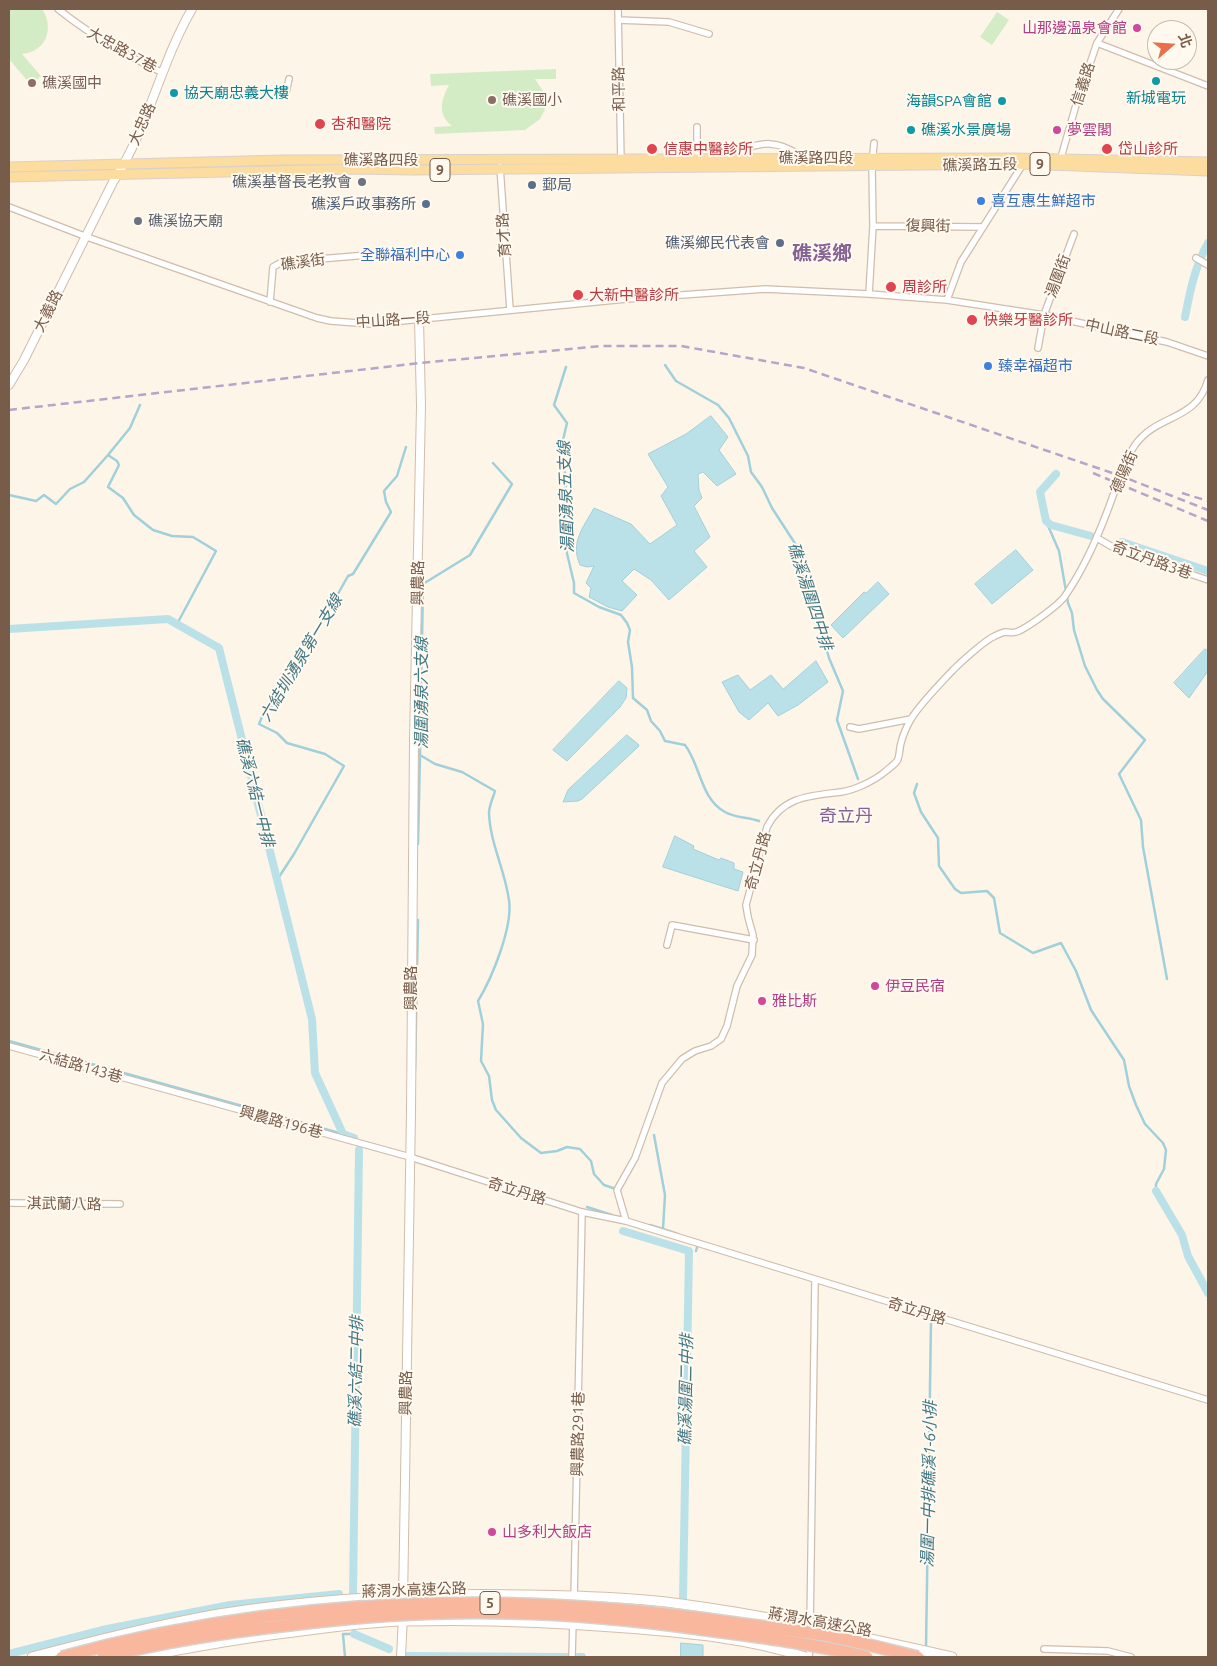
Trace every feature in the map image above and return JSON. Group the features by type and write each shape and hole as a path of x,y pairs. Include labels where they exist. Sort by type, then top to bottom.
{"highway":[{"name":"蔣渭水高速公路","path":"62,1657 145,1637 247,1619 338,1609 445,1603 538,1605 684,1615 831,1636 918,1657"},
{"name":"蔣渭水高速公路","path":"103,1657 216,1634 338,1619 386,1615 511,1613 676,1626 814,1645 867,1657"}],"main road":[{"name":"礁溪路四段","path":"9,167 283,160 500,165"},
{"name":"礁溪路五段","path":"872,162 1025,161 1208,170"},
{"name":"礁溪路四段","path":"9,177 500,165 872,162"},
{"name":"礁溪路五段","path":"1060,162 1208,162"},
{"path":"480,1594 493,1604 495,1610 494,1615 481,1622"},
{"path":"32,1657 152,1627 219,1614 330,1601 403,1596 480,1594 574,1595 679,1603 810,1625 952,1657"},
{"path":"219,1614 213,1629 218,1637 225,1641"},
{"path":"142,1657 225,1641 340,1626 403,1621 573,1624 722,1638 805,1657"}],"street":[{"name":"大忠路37巷","path":"58,9 103,42 163,73"},
{"name":"大忠路","path":"87,237 124,165 180,30 192,9"},
{"name":"和平路","path":"618,9 622,164"},
{"name":"信義路","path":"1060,162 1076,105 1097,43 1119,9"},
{"path":"618,20 669,22 709,34"},
{"path":"1097,43 1208,86"},
{"path":"286,93 289,79"},
{"path":"697,127 697,163"},
{"path":"869,294 873,226 872,162 874,143"},
{"path":"740,163 741,149 762,144 783,145 796,153 798,162"},
{"path":"774,144 774,162"},
{"path":"947,300 961,262 1025,161"},
{"name":"育才路","path":"500,165 510,310"},
{"name":"中山路一段","path":"9,208 270,302 331,321 371,324 656,296 765,289"},
{"name":"復興街","path":"873,226 983,227"},
{"name":"湯圍街","path":"1038,348 1044,315 1074,234"},
{"name":"大義路","path":"9,385 24,360 87,237"},
{"name":"礁溪街","path":"270,302 273,267 282,262 368,255"},
{"path":"1196,258 1208,265"},
{"name":"中山路二段","path":"765,289 947,300 1044,315 1167,342 1208,356"},
{"name":"興農路","path":"401,1657 410,1157 414,740 420,406 419,319"},
{"name":"德陽街","path":"1097,538 1134,446 1147,432 1162,422 1186,412 1198,401 1205,390 1208,380"},
{"name":"奇立丹路","path":"626,1221 617,1190 638,1152 662,1083 682,1059 695,1051 712,1046 721,1039 727,1026 737,986 752,955 754,940 746,905 767,827 773,816 782,807 792,802 823,793 842,792 884,773 898,760 901,744 911,719 922,704 954,669 990,639 1004,632 1016,632 1064,599 1097,538"},
{"name":"奇立丹路3巷","path":"1097,538 1116,549 1208,580"},
{"path":"850,727 859,729 911,719"},
{"path":"667,944 672,925 754,940"},
{"name":"六結路143巷","path":"9,1046 153,1086"},
{"name":"興農路196巷","path":"153,1086 410,1157"},
{"name":"奇立丹路","path":"410,1157 582,1212 626,1221 1208,1400"},
{"name":"淇武蘭八路","path":"9,1203 120,1204"},
{"name":"興農路291巷","path":"572,1657 582,1212"},
{"path":"809,1657 815,1280"},
{"path":"1044,1649 1108,1650 1131,1657"}],"green space":[{"path":"9,9 42,9 46,16 48,31 46,38 37,49 22,54 41,76 31,85 9,59"},
{"path":"997,12 1009,20 992,45 980,37"},
{"path":"556,69 556,79 535,79 543,91 545,109 540,119 525,130 435,134 434,127 452,126 442,112 442,101 449,85 431,86 430,74"}],"water":[{"path":"711,416 728,437 719,450 736,474 717,486 703,472 698,474 699,490 702,498 694,506 710,537 694,551 707,567 669,600 651,580 634,569 622,581 637,595 622,611 608,607 589,597 591,588 586,583 594,566 580,565 576,549 579,535 594,508 631,524 650,544 677,525 661,496 668,487 648,454 686,434"},
{"path":"1016,550 1033,570 992,604 975,584"},
{"path":"878,582 889,594 843,638 831,625 864,592 866,593"},
{"path":"1205,649 1208,651 1208,671 1189,698 1174,683"},
{"path":"816,661 828,682 798,705 778,716 768,703 749,720 739,712 722,682 738,675 750,690 771,675 783,689"},
{"path":"619,681 627,688 626,698 620,707 567,761 553,750"},
{"path":"627,735 639,745 638,747 582,799 563,802 568,790"},
{"path":"675,836 694,846 693,849 719,860 721,858 734,863 734,869 743,872 738,891 663,867"},
{"path":"681,1643 703,1645 703,1657 681,1657"}],"waterway":[{"path":"1185,317 1196,270 1208,243"},
{"name":"礁溪湯圍四中排","path":"665,365 676,381 718,405 729,418 748,456 751,472 796,545 807,594 818,619 829,658 843,691 837,720 858,779"},
{"name":"湯圍湧泉五支線","path":"566,367 554,405 567,423 563,440 566,494 565,545 574,583 574,593 599,607 621,615 627,623 630,630 628,642 632,667 633,698 647,710 651,721 660,731 665,741 685,745 710,799 729,814 759,821"},
{"path":"9,495 36,501 44,495 56,504 70,489 84,482 108,455 130,428 140,405"},
{"name":"六結圳湧泉第一支線","path":"277,880 344,766 325,754 287,743 277,733 259,724 264,712 273,705 306,651 348,576 353,574 391,512 386,502 384,491 397,476 406,447"},
{"path":"108,455 117,461 119,465 108,487 123,498 134,515 153,530 172,536 193,537 216,551 176,626"},
{"name":"湯圍湧泉六支線","path":"493,463 512,484 470,555 423,584 420,755 435,764 462,772 495,791 489,810 490,824 509,900 508,924 500,952 478,1001 483,1024 481,1061 489,1076 492,1100 496,1110 521,1138 541,1153 557,1151 567,1147 580,1149 591,1161 594,1174 604,1185 616,1189"},
{"path":"1056,474 1040,492 1046,521 1051,525 1091,536"},
{"path":"1046,521 1059,551 1066,591"},
{"path":"1122,542 1208,571"},
{"path":"1067,597 1072,613 1074,630 1085,666 1097,690 1103,699 1145,740 1119,774 1141,820 1143,847 1167,979"},
{"name":"礁溪六結一中排","path":"9,629 168,619 219,648 312,1019 315,1073 343,1134 354,1138"},
{"path":"418,844 420,755"},
{"path":"917,784 914,793 921,812 938,838 939,866 955,889 961,893 987,891 994,898 1000,933 1033,953 1061,943 1076,971 1091,1010 1124,1060 1129,1086 1145,1124 1163,1143 1166,1150 1164,1169 1156,1184 1156,1191"},
{"path":"415,1071 418,920"},
{"path":"9,1041 343,1134"},
{"path":"654,1135 665,1195 663,1229 678,1234"},
{"name":"礁溪六結二中排","path":"353,1595 359,1150"},
{"path":"1156,1191 1182,1235 1188,1256 1208,1293"},
{"path":"587,1207 612,1215"},
{"path":"650,1225 663,1229"},
{"name":"礁溪湯圍二中排","path":"623,1231 689,1251 683,1598"},
{"path":"696,1251 698,1244"},
{"name":"湯圍一中排礁溪1-6小排","path":"926,1647 931,1322"},
{"path":"9,1654 107,1629 230,1605 339,1594"},
{"path":"345,1657 343,1634 354,1634"},
{"path":"354,1634 389,1649"},
{"path":"408,1656 566,1657"}],"railway":[{"path":"9,410 420,363 602,346 681,346 804,368 1121,476 1208,510"},
{"path":"1093,473 1208,521"},
{"path":"1182,493 1208,501"}],"place":[{"name":"山那邊溫泉會館","path":"1137,28"},
{"name":"新城電玩","path":"1156,81"},
{"name":"礁溪國中","path":"32,83"},
{"name":"協天廟忠義大樓","path":"174,93"},
{"name":"礁溪國小","path":"492,100"},
{"name":"海韻SPA會館","path":"1002,101"},
{"name":"杏和醫院","path":"320,124"},
{"name":"礁溪水景廣場","path":"911,130"},
{"name":"夢雲閣","path":"1057,130"},
{"name":"信惠中醫診所","path":"652,149"},
{"name":"岱山診所","path":"1107,149"},
{"name":"礁溪基督長老教會","path":"362,182"},
{"name":"郵局","path":"532,185"},
{"name":"喜互惠生鮮超市","path":"981,201"},
{"name":"礁溪戶政事務所","path":"426,204"},
{"name":"礁溪協天廟","path":"138,221"},
{"name":"礁溪鄉民代表會","path":"780,243"},
{"name":"全聯福利中心","path":"460,255"},
{"name":"周診所","path":"891,287"},
{"name":"大新中醫診所","path":"578,295"},
{"name":"快樂牙醫診所","path":"972,320"},
{"name":"臻幸福超市","path":"988,366"},
{"name":"伊豆民宿","path":"875,986"},
{"name":"雅比斯","path":"762,1001"},
{"name":"山多利大飯店","path":"492,1532"}],"district":[{"name":"礁溪鄉","path":"822,253"},
{"name":"奇立丹","path":"846,816"}]}
